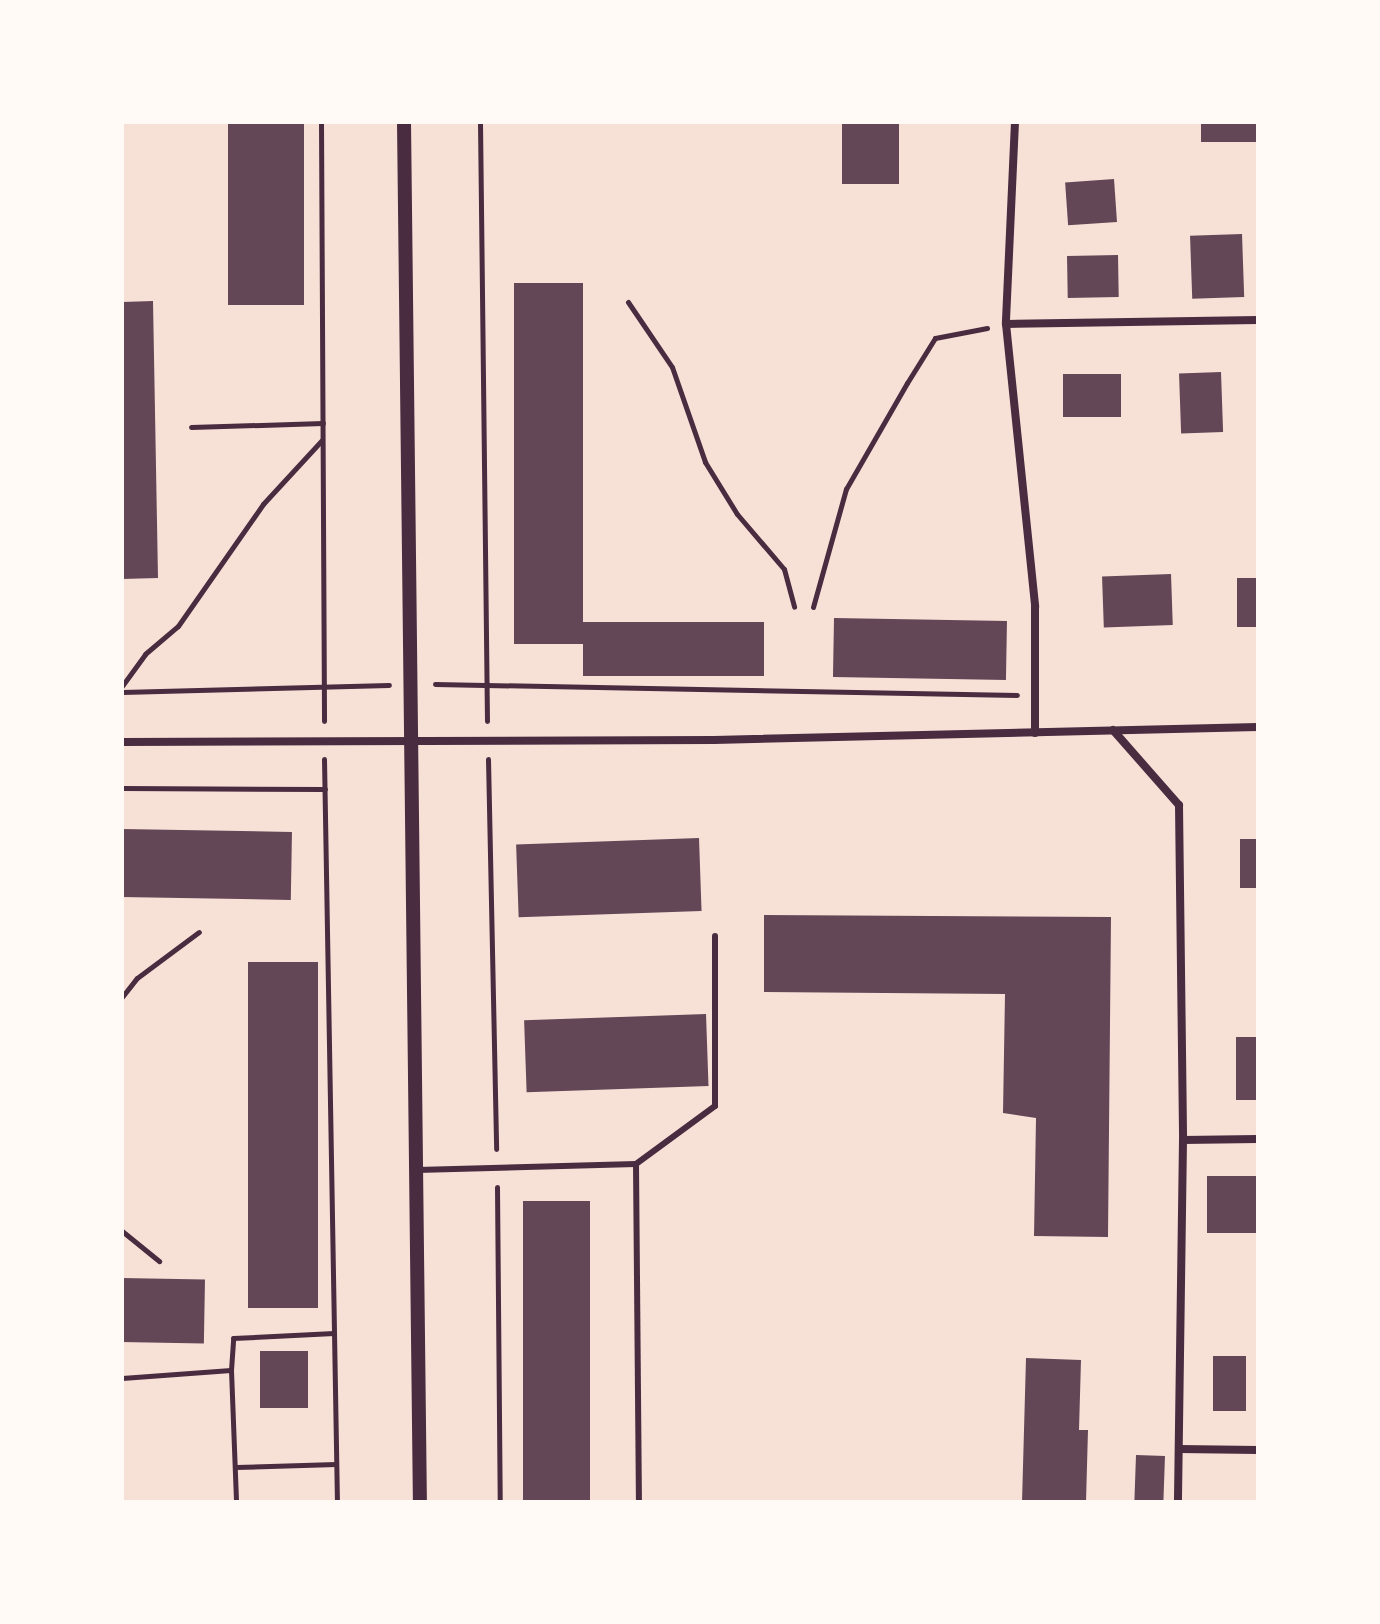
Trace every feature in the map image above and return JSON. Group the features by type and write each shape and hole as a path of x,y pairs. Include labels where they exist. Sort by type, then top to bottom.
{"street":[{"path":"404,122 413,683 420,1502"},
{"path":"1015,122 1006,324 1035,607 1038,696 1035,733"},
{"path":"1006,324 1258,320"},
{"path":"122,742 413,742 1258,727"},
{"path":"1113,730 1179,805 1183,1140 1178,1502"},
{"path":"1183,1140 1258,1139"},
{"path":"1179,1449 1258,1450"}],"lane":[{"path":"417,1170 636,1164 715,1106 715,936"},
{"path":"636,1164 639,1502"}],"path":[{"path":"321,122 324,741 337,1502"},
{"path":"480,122 500,1502"},
{"path":"628,302 672,367 705,462 737,514 784,569 794,607"},
{"path":"813,607 846,489 935,338 1006,324"},
{"path":"191,427 323,423"},
{"path":"122,689 145,654 178,626 263,504 323,438"},
{"path":"122,689 324,690 413,683 1038,696"},
{"path":"122,788 325,789"},
{"path":"122,997 137,978 199,932"},
{"path":"122,1231 159,1261"},
{"path":"236,1502 231,1370 233,1338 334,1333"},
{"path":"122,1378 231,1370"},
{"path":"236,1467 336,1464"}],"building":[{"path":"228,122 304,122 304,305 228,305"},
{"path":"842,122 899,122 899,184 842,184"},
{"path":"1201,122 1258,122 1258,142 1201,142"},
{"path":"1114,179 1117,222 1068,225 1065,182"},
{"path":"1242,234 1244,297 1192,299 1190,236"},
{"path":"1118,255 1119,297 1068,298 1067,256"},
{"path":"514,283 583,283 583,622 764,622 764,676 583,676 583,644 514,644"},
{"path":"153,301 158,578 122,579 122,302"},
{"path":"1221,372 1223,432 1181,433 1179,373"},
{"path":"1063,374 1121,374 1121,417 1063,417"},
{"path":"1171,574 1173,625 1104,627 1102,576"},
{"path":"1237,578 1258,578 1258,627 1237,627"},
{"path":"834,618 1007,621 1006,680 833,677"},
{"path":"122,829 292,832 291,900 122,897"},
{"path":"699,838 702,911 519,917 516,844"},
{"path":"1240,839 1258,839 1258,888 1240,888"},
{"path":"764,915 1111,917 1108,1237 1034,1236 1036,1118 1003,1113 1005,994 764,992"},
{"path":"248,962 318,962 318,1308 248,1308"},
{"path":"706,1014 709,1086 527,1092 524,1020"},
{"path":"1236,1037 1258,1037 1258,1100 1236,1100"},
{"path":"1207,1176 1258,1176 1258,1233 1207,1233"},
{"path":"523,1201 590,1201 590,1502 523,1502"},
{"path":"122,1278 205,1279 204,1343 122,1342"},
{"path":"260,1351 308,1351 308,1408 260,1408"},
{"path":"1213,1356 1246,1356 1246,1411 1213,1411"},
{"path":"1026,1358 1081,1360 1079,1430 1088,1430 1086,1502 1022,1502"},
{"path":"1136,1455 1165,1456 1163,1502 1134,1502"}]}
